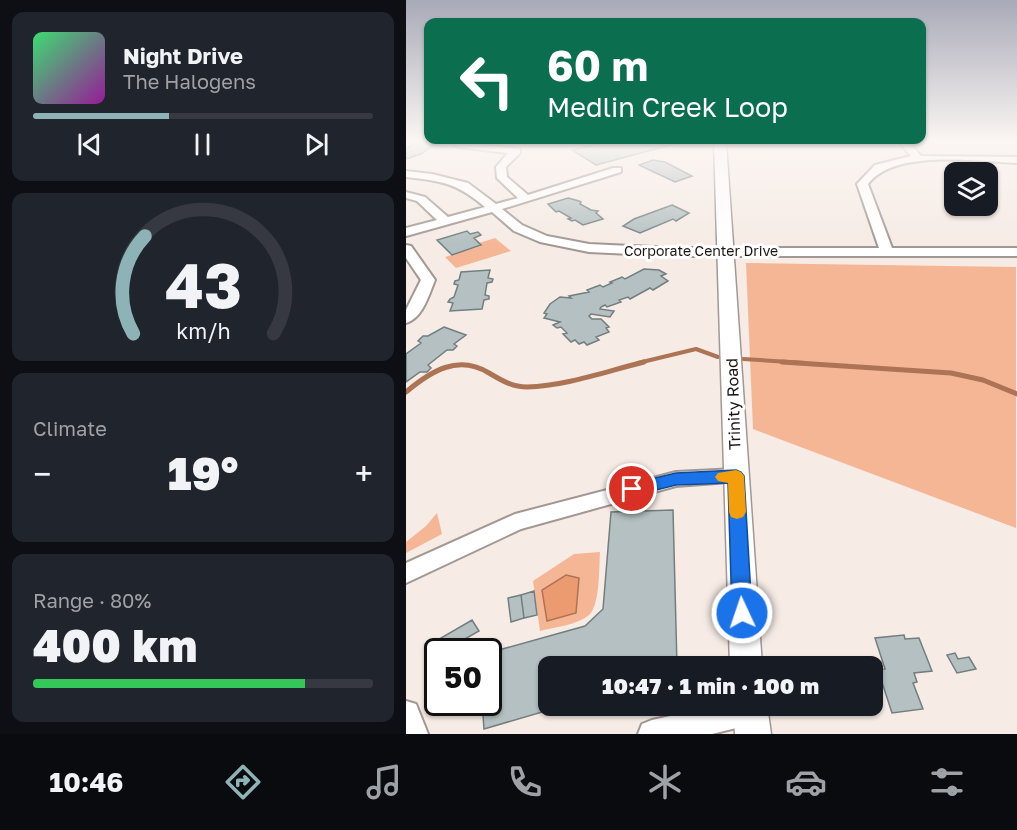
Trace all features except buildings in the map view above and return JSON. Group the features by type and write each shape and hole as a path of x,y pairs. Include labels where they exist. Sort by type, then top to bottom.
{"main road":[{"name":"Trinity Road","path":"722,176 745,656"}],"street":[{"name":"Corporate Center Drive","path":"426,176 464,185 518,228 566,245 629,251 1016,252"},
{"path":"502,176 526,199"},
{"path":"406,232 494,209 597,176"},
{"path":"868,176 862,184 887,251"},
{"path":"406,195 421,199 447,222"},
{"path":"406,249 428,280 414,310 406,318"},
{"path":"406,573 515,522 676,479 736,476"},
{"path":"406,714 415,734"},
{"path":"652,734 751,717"}],"shaded area":[{"path":"495,238 511,251 456,268 445,257 481,246 479,243"},
{"path":"746,263 1016,267 1016,528 753,429"},
{"path":"437,513 442,534 406,553 406,542 426,526"},
{"path":"600,552 596,602 590,614 573,623 540,631 533,581 574,554"},
{"path":"566,575 579,578 576,613 547,621 542,590"}],"waterway":[{"path":"638,363 696,349 718,357"},
{"path":"743,359 805,363"},
{"path":"406,392 435,372 456,365 478,368 507,383 527,387 571,381 644,362"},
{"path":"782,362 951,373 983,380 1017,394"}],"slow traffic":[{"path":"723,477 736,476 737,512"}],"route":[{"path":"632,489 676,479 736,476 742,613"}]}
